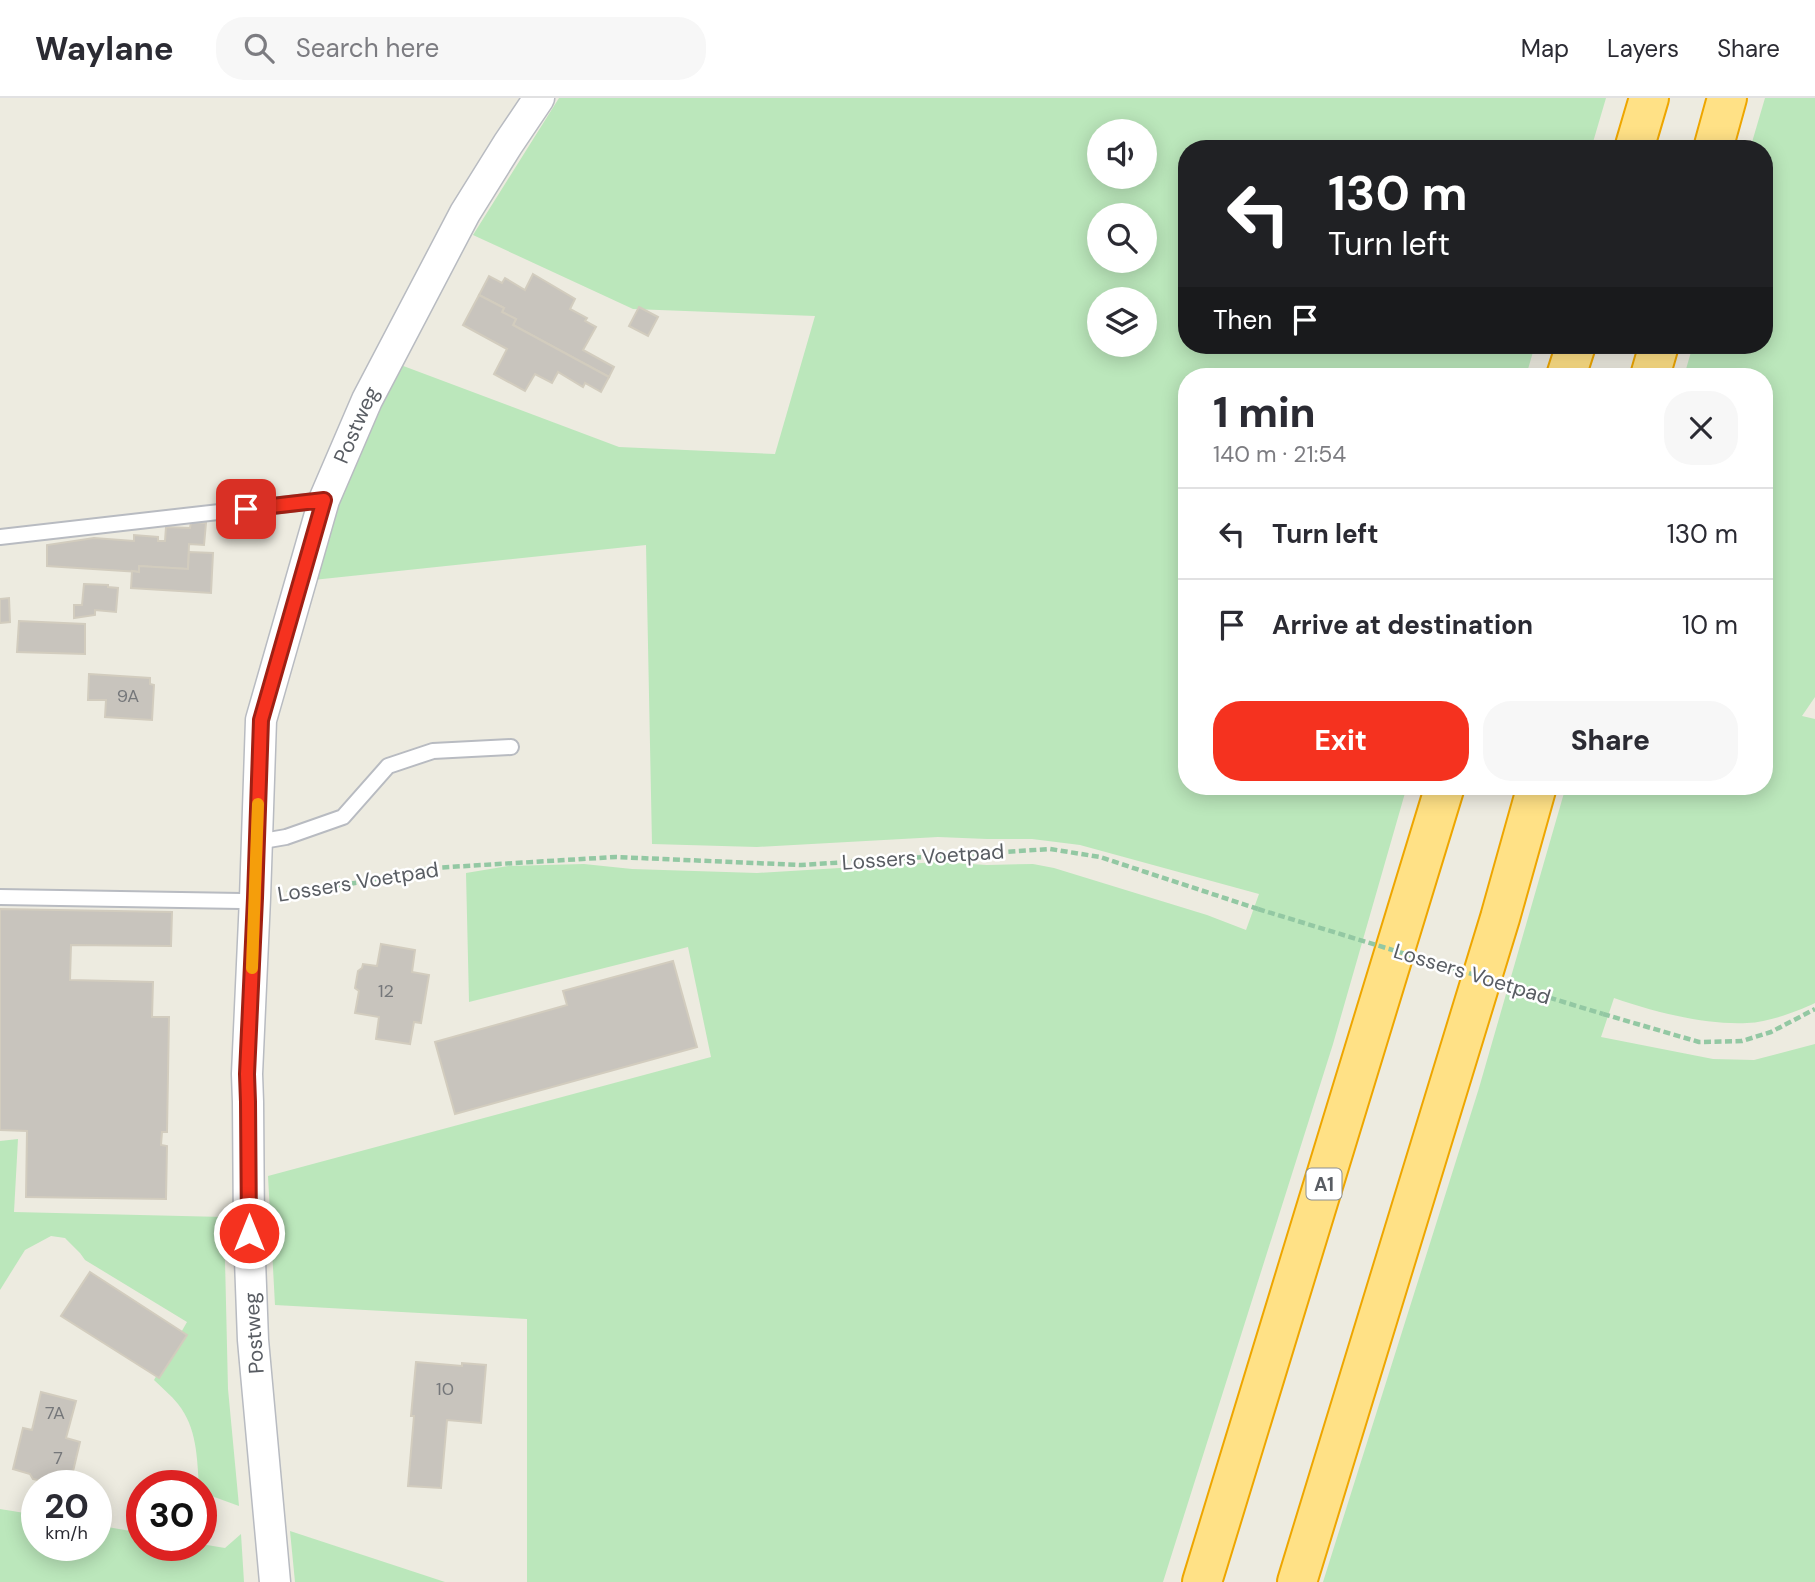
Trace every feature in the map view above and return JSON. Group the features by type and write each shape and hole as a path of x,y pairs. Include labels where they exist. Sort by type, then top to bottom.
{"highway":[{"path":"1637,140 1649,98"},
{"path":"1715,140 1727,98"},
{"name":"A1","path":"1202,1582 1442,795"},
{"path":"1297,1582 1500,918 1534,795"}],"street":[{"name":"Postweg","path":"275,1582 253,1340 249,1233 247,1074 261,720 324,500 367,400 465,213 539,98"}],"lane":[{"path":"0,537 324,500"},
{"path":"257,842 286,837 343,817 388,766 433,751 511,747"},
{"name":"Lossers Voetpad","path":"0,897 241,901 255,898"}],"path":[{"name":"Lossers Voetpad","path":"255,898 445,867 617,858 801,865 1050,849 1100,857 1258,909 1699,1042 1742,1041 1771,1032 1815,1009"}],"green space":[{"path":"559,98 1606,98 1594,140 1178,140 1178,354 1532,354 1528,368 1178,368 1178,795 1404,795 1333,1044 1163,1582 527,1582 527,1319 275,1305 268,1176 711,1057 688,947 469,1002 466,873 508,866 584,864 632,869 757,873 938,862 1033,864 1207,915 1246,930 1259,894 1080,845 1032,839 938,837 757,847 652,844 646,545 313,580 328,518 398,364 619,447 775,454 815,316 633,309 473,235"},
{"path":"1765,98 1815,98 1815,697 1802,716 1815,719 1815,1003 1773,1019 1731,1023 1680,1016 1614,998 1601,1037 1713,1059 1754,1060 1815,1044 1815,1582 1323,1582 1479,1088 1563,795 1773,795 1773,368 1686,368 1690,354 1773,354 1773,140 1753,140"},
{"path":"18,1139 14,1212 224,1217 228,1389 239,1506 217,1498 217,1470 198,1470 189,1423 178,1404 154,1380 187,1322 85,1260 65,1238 51,1236 25,1250 0,1290 0,1141"},
{"path":"0,1509 21,1512 21,1561 112,1561 112,1528 126,1530 126,1561 217,1561 217,1547 225,1548 241,1534 244,1582 0,1582"},
{"path":"290,1531 445,1582 295,1582"}],"building":[{"path":"533,274 575,299 570,309 587,318 585,321 596,327 583,350 614,367 609,377 513,325 516,319 502,312 504,308 479,295 489,276 502,283 505,278 525,290"},
{"path":"479,295 504,308 502,312 516,319 513,325 609,377 601,392 585,383 583,387 558,372 552,383 535,374 525,391 494,374 507,349 463,325"},
{"path":"639,307 658,317 648,336 629,326"},
{"path":"191,522 206,523 204,545 189,544 188,569 139,566 139,572 47,566 47,545 94,538 134,541 134,535 158,537 158,541 165,541 166,527 190,528"},
{"path":"189,552 213,553 211,593 131,588 132,571 139,572 139,566 188,569"},
{"path":"84,584 118,588 116,612 95,610 95,615 74,618 74,605 82,605"},
{"path":"9,598 10,622 0,623 0,599"},
{"path":"19,621 85,624 85,654 17,652"},
{"path":"89,674 150,678 150,684 154,685 152,720 105,717 106,700 88,700"},
{"path":"0,909 172,912 171,946 71,945 70,980 153,982 152,1017 169,1017 167,1132 162,1132 161,1145 167,1146 166,1199 26,1197 27,1131 0,1130"},
{"path":"381,944 415,950 412,972 429,975 421,1023 414,1022 410,1044 376,1039 379,1017 355,1013 359,991 355,988 358,971 363,964 377,966"},
{"path":"673,961 697,1047 455,1114 435,1042 567,1005 563,991"},
{"path":"90,1272 187,1335 159,1378 61,1316"},
{"path":"416,1362 486,1365 481,1423 447,1420 441,1488 408,1486"},
{"path":"41,1392 76,1401 66,1438 80,1442 73,1470 21,1471 13,1469 23,1428 32,1430"}],"slow traffic":[{"path":"252,968 258,804"}],"route":[{"path":"246,509 324,500 261,720 247,1074 249,1233"}]}
